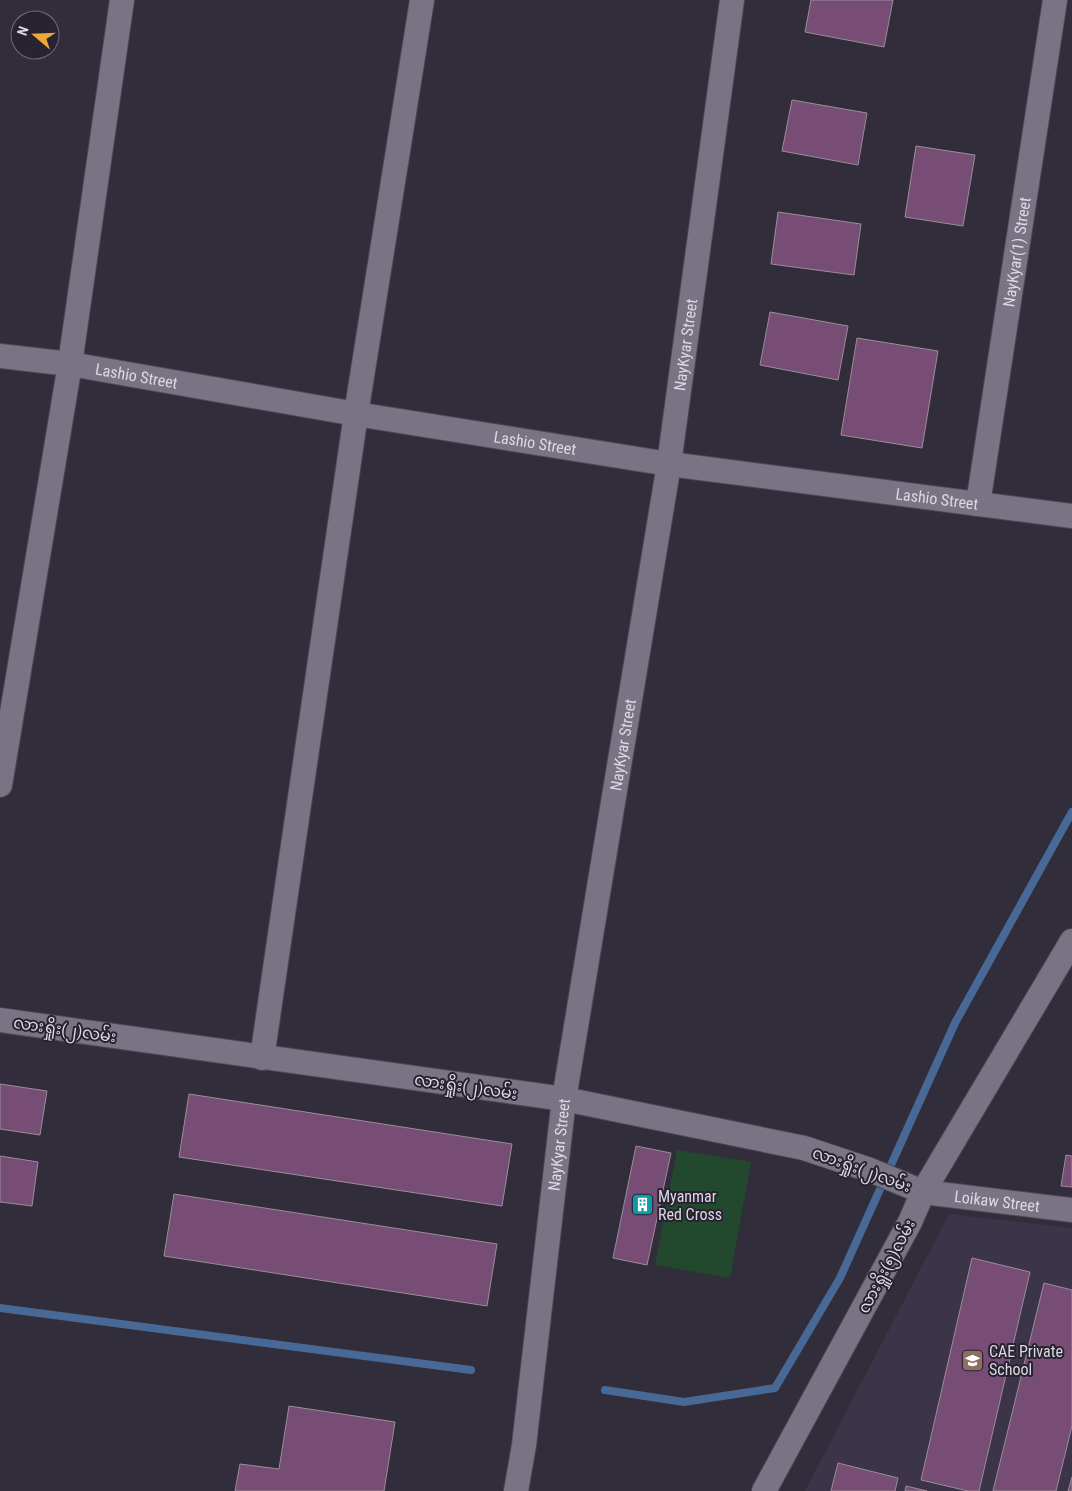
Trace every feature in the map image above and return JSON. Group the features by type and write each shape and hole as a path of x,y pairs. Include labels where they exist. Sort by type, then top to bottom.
{"street":[{"path":"0,785 70,364 122,0"},
{"path":"262,1058 356,414 422,0"},
{"name":"NayKyar Street","path":"516,1491 524,1445 564,1099 669,464 732,0"},
{"name":"NayKyar(1) Street","path":"978,504 1055,0"},
{"name":"Lashio Street","path":"0,356 70,364 356,414 669,464 1072,516"},
{"name":"လားရှိုး(၅)လမ်း","path":"764,1491 910,1222 923,1192 1065,963 1072,941"},
{"name":"လားရှိုး(၂)လမ်း","path":"0,1020 564,1099 804,1148 870,1170 923,1192"},
{"name":"Loikaw Street","path":"923,1192 1072,1210"}],"shaded area":[{"name":"CAE Private School","path":"949,1214 1072,1228 1072,1491 805,1491"}],"green space":[{"path":"677,1150 751,1162 730,1278 655,1265"}],"building":[{"path":"811,0 893,0 884,47 805,32"},
{"path":"792,100 867,113 858,165 782,151"},
{"path":"916,146 975,155 963,226 905,217"},
{"path":"778,212 861,224 854,275 771,264"},
{"path":"770,312 848,326 838,380 760,365"},
{"path":"857,338 938,351 922,448 841,435"},
{"path":"0,1084 47,1091 40,1135 0,1129"},
{"path":"189,1094 512,1144 502,1206 179,1157"},
{"name":"Myanmar Red Cross","path":"636,1146 671,1153 647,1265 613,1258"},
{"path":"1066,1155 1072,1156 1072,1187 1061,1186"},
{"path":"0,1156 38,1162 32,1206 0,1202"},
{"path":"174,1194 497,1244 487,1306 164,1256"},
{"path":"972,1258 1030,1272 979,1491 968,1491 921,1480"},
{"path":"1044,1283 1072,1290 1072,1426 1056,1491 993,1491"},
{"path":"289,1406 395,1422 384,1491 235,1491 240,1464 279,1469"},
{"path":"838,1463 898,1478 895,1491 831,1491"},
{"path":"1072,1477 1072,1491 1068,1491"},
{"path":"906,1486 927,1491 905,1491"}],"waterway":[{"path":"605,1390 684,1402 775,1388 840,1278 955,1023 1072,812"},
{"path":"0,1308 471,1370"}],"place":[{"name":"Myanmar Red Cross","path":"642,1205"},
{"name":"CAE Private School","path":"973,1360"}]}
